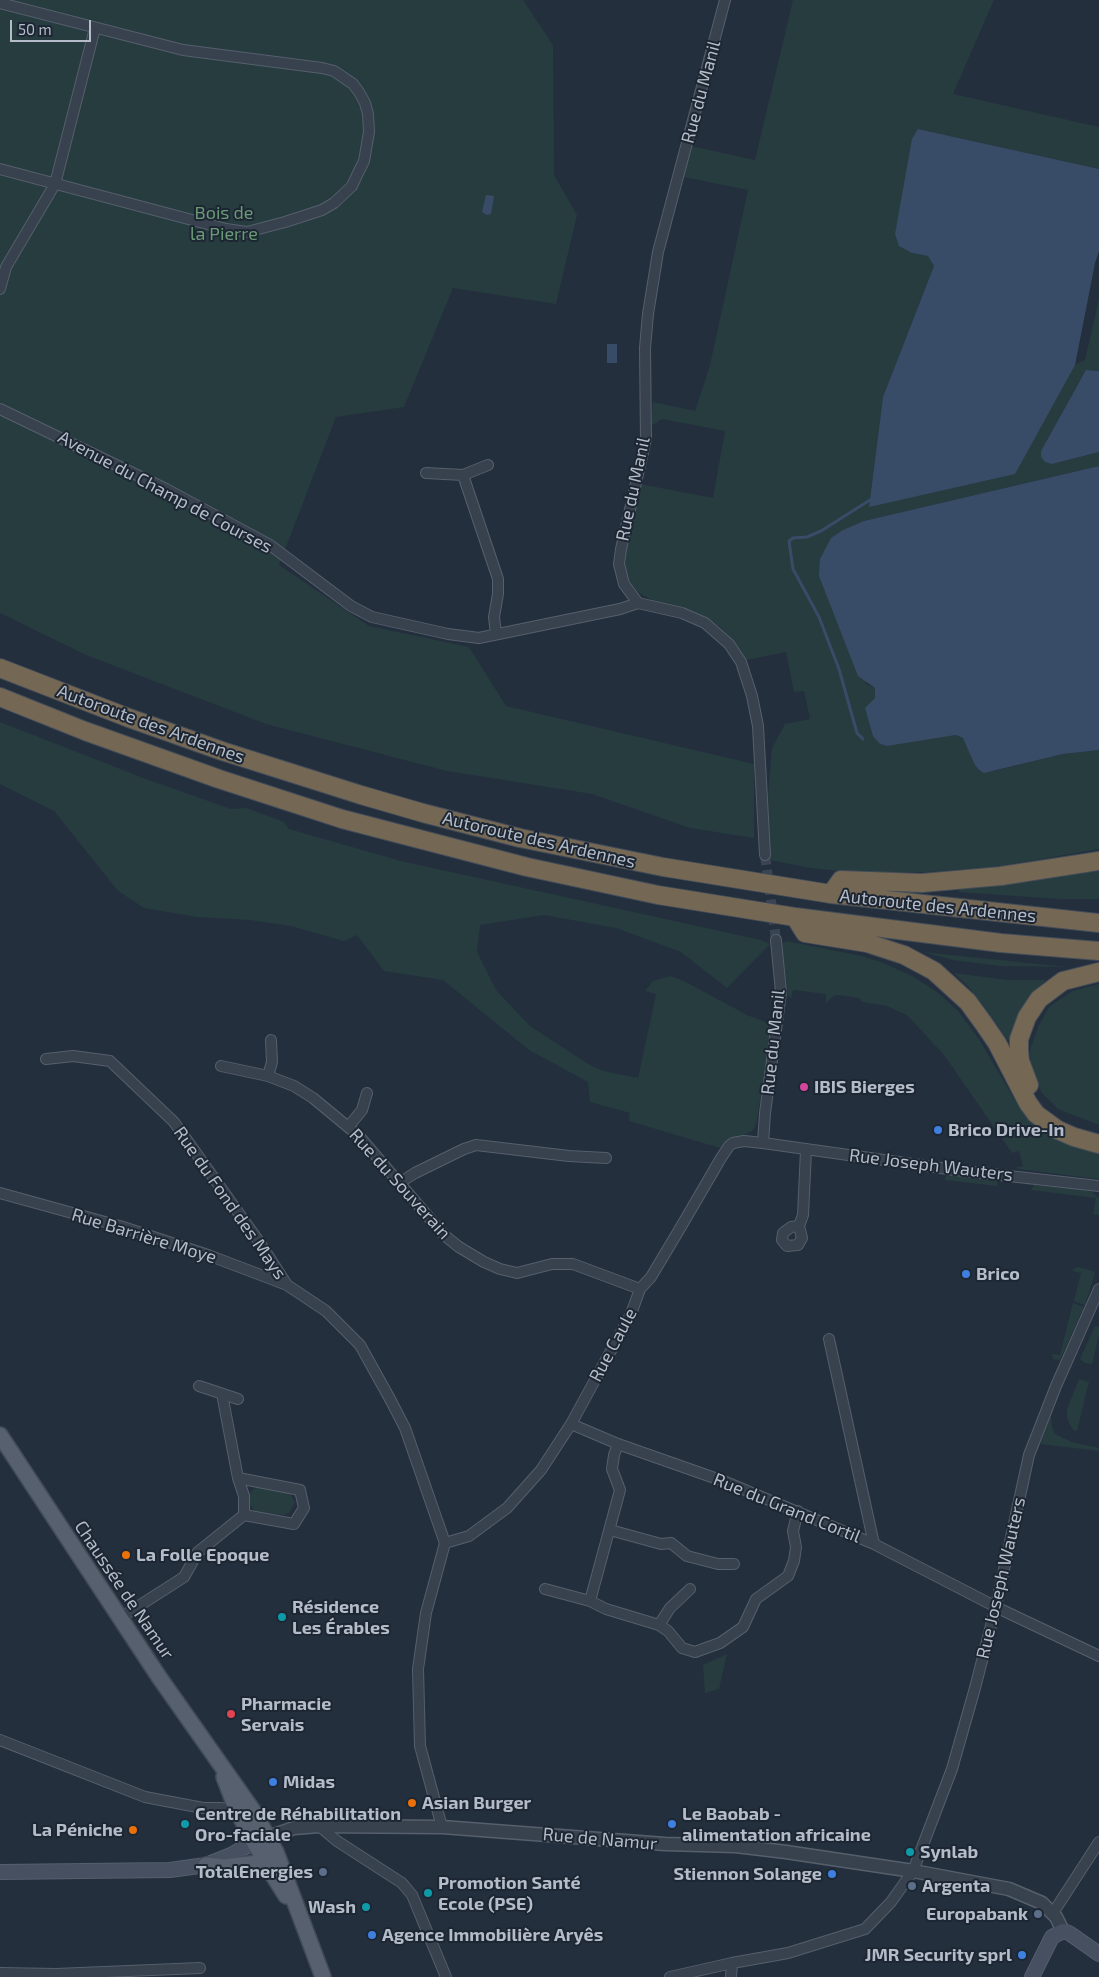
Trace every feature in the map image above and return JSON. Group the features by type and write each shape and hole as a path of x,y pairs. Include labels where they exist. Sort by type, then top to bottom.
{"highway":[{"name":"Autoroute des Ardennes","path":"0,668 129,718 222,751 423,813 520,838 663,867 830,894 1099,923"},
{"name":"Autoroute des Ardennes","path":"0,697 85,731 219,780 342,819 527,867 658,895 795,917 1001,943 1099,951"},
{"path":"830,894 841,880 922,883 1001,876 1099,861"},
{"path":"795,917 805,932 867,943 904,955 934,971 968,1002 984,1024 997,1043 1028,1103 1036,1114 1058,1130 1099,1144"},
{"path":"1099,972 1064,981 1039,999 1027,1017 1020,1039 1019,1050 1020,1061 1036,1098 1068,1124 1099,1132"}],"main road":[{"name":"Chaussée de Namur","path":"0,1436 120,1618 219,1764 254,1812 261,1840"},
{"name":"Chaussée de Namur","path":"219,1764 237,1811 261,1840"},
{"path":"0,1872 170,1870 206,1865 261,1840"},
{"path":"261,1840 269,1869 304,1923"},
{"path":"261,1840 304,1923 323,1977"},
{"path":"206,1865 224,1867 249,1862 257,1863 269,1869"},
{"path":"1032,1977 1052,1937 1063,1931 1069,1933 1099,1954"}],"street":[{"name":"Rue du Manil","path":"638,603 624,584 619,564 646,439 645,348 652,284 672,195 725,0"},
{"path":"0,3 196,52 334,71 353,84 365,103 369,132 364,161 352,186 334,204 285,222 247,232 226,229 0,169"},
{"path":"0,288 6,268 55,184 95,28"},
{"name":"Avenue du Champ de Courses","path":"0,409 166,489 270,545 364,614 380,619 471,638 529,629 620,610 638,603"},
{"path":"426,473 464,475 488,465"},
{"path":"464,475 498,579 498,594 494,617 496,634"},
{"path":"638,603 682,613 705,623 730,644 741,662 752,696 758,726 765,855"},
{"name":"Rue du Manil","path":"764,1143 765,1113 780,992 776,940"},
{"path":"268,1076 272,1062 271,1040"},
{"name":"Rue du Fond des Mays","path":"46,1059 73,1056 110,1061 174,1122 260,1243 287,1285 326,1312 360,1345 405,1428 446,1543"},
{"name":"Rue du Souverain","path":"221,1066 268,1076 294,1086 313,1098 349,1126 444,1235 459,1247 484,1262 500,1269 517,1273 552,1264 573,1264 640,1289"},
{"path":"349,1126 362,1110 368,1093"},
{"name":"Rue Caule","path":"446,1543 469,1536 507,1508 541,1470 571,1424 631,1314 640,1289 651,1277 729,1146 740,1141 764,1143"},
{"name":"Rue Joseph Wauters","path":"764,1143 955,1170 1099,1186"},
{"path":"400,1183 450,1156 476,1145 569,1156 606,1158"},
{"path":"799,1226 803,1215 806,1150"},
{"name":"Rue Barrière Moye","path":"0,1193 133,1230 208,1254 287,1285"},
{"name":"Rue Joseph Wauters","path":"670,1977 788,1953 865,1929 891,1902 913,1871 952,1769 996,1606 1029,1455 1056,1386 1099,1289"},
{"path":"829,1338 874,1544"},
{"path":"199,1386 238,1399"},
{"path":"222,1394 238,1478 244,1496 244,1515"},
{"name":"Rue du Grand Cortil","path":"571,1424 618,1444 726,1482 874,1544 1099,1656"},
{"path":"590,1601 620,1490 612,1469 618,1444"},
{"path":"120,1618 184,1576 198,1552 244,1515 294,1524 304,1508 300,1490 238,1478"},
{"path":"545,1589 590,1601 606,1609 659,1625 668,1631 682,1648 695,1652 720,1643 743,1627 756,1599 788,1576 794,1561 796,1547 793,1531 798,1511"},
{"path":"610,1530 661,1544 671,1543 687,1556 718,1564 734,1564"},
{"path":"442,1827 420,1746 418,1669 426,1613 446,1543"},
{"path":"659,1625 670,1608 690,1589"},
{"path":"0,1740 146,1797 203,1808 254,1812"},
{"path":"319,1826 337,1841 402,1883 412,1895 446,1977"},
{"name":"Rue de Namur","path":"261,1840 294,1828 319,1826 442,1827 665,1844 736,1846 913,1871 1010,1889 1042,1903 1053,1913 1063,1931"},
{"path":"1053,1913 1099,1842"},
{"path":"731,1977 732,1963"},
{"path":"0,1973 56,1974 200,1968"}],"green space":[{"name":"Bois de la Pierre","path":"0,0 523,0 553,45 554,175 577,215 556,304 453,288 404,407 336,417 279,565 369,626 469,647 506,706 754,764 754,838 690,828 592,794 447,771 266,724 86,655 0,613"},
{"path":"793,0 994,0 953,94 1099,127 1099,169 918,129 912,253 928,256 934,266 883,397 869,506 1085,360 1099,299 1099,371 1086,370 1041,451 1041,457 1052,464 1099,452 1099,466 864,521 866,684 875,688 880,744 887,746 956,735 963,737 978,769 994,771 1063,754 1099,750 1099,849 1001,866 928,872 852,872 810,868 770,860 768,795 772,748 785,724 810,719 804,691 794,692 786,652 746,660 732,639 719,626 696,614 655,602 638,592 630,582 625,566 626,551 640,484 713,498 725,431 662,419 651,426 653,402 695,411 710,365 748,190 684,177 691,146 755,160"},
{"path":"0,722 146,779 231,809 246,808 284,822 289,829 401,861 761,940 770,944 727,988 681,952 616,928 544,915 480,925 477,952 496,990 530,1026 588,1064 603,1071 638,1078 656,994 645,991 653,981 670,976 684,981 747,1015 763,1021 769,1026 771,1033 756,1125 752,1131 724,1143 720,1148 629,1121 630,1113 590,1102 588,1082 529,1050 443,980 384,971 357,935 344,941 291,926 250,920 197,917 144,908 118,891 54,811 0,784"},
{"path":"1099,866 1099,899 1059,899 958,892 962,886"},
{"path":"786,941 862,956 881,962 914,977 937,992 958,1011 979,1039 1016,1102 1031,1120 1057,1140 1099,1153 1099,1179 1018,1169 1016,1167 1023,1166 1018,1151 1012,1153 944,1055 907,1015 887,1006 862,1002 859,998 838,995 826,1003 826,994 793,990 791,998 788,996 782,944"},
{"path":"922,952 1068,967 1000,966 953,960"},
{"path":"954,973 1007,980 1046,980 1020,1011 1010,1043 981,1002"},
{"path":"1099,984 1099,1125 1058,1109 1042,1093 1032,1073 1030,1050 1038,1027 1049,1007 1072,991"},
{"path":"946,1175 998,1181 997,1186 945,1180"},
{"path":"1034,1185 1092,1192 1099,1198 1099,1215 1093,1214 1096,1198 1031,1190"},
{"path":"1078,1267 1095,1273 1085,1305 1074,1301 1081,1273 1073,1271 1073,1269"},
{"path":"1073,1303 1084,1307 1060,1360 1053,1359 1052,1354 1060,1355"},
{"path":"1095,1326 1099,1327 1099,1335 1092,1364 1085,1363 1080,1359"},
{"path":"1079,1379 1089,1382 1077,1431 1073,1430 1067,1419 1067,1409"},
{"path":"1051,1414 1052,1427 1055,1434 1072,1442 1099,1448 1099,1451 1040,1444"},
{"path":"259,1486 288,1492 295,1502 290,1512 285,1515 255,1512 250,1505 249,1498 251,1491"},
{"path":"727,1654 719,1689 705,1693 703,1665"}],"water":[{"path":"918,129 1099,169 1099,251 1075,365 1015,474 869,507 883,397 934,266 928,256 912,253 899,246 895,234 912,139"},
{"path":"486,195 494,196 491,214 487,215 482,212"},
{"path":"607,344 617,344 617,363 607,363"},
{"path":"1086,370 1099,371 1099,452 1052,464 1045,462 1041,457 1041,451"},
{"path":"1099,466 1099,750 1063,754 984,773 974,763 963,738 956,735 887,746 880,744 873,736 865,708 875,698 875,688 858,676 819,576 820,559 831,538 843,530 864,521"}],"waterway":[{"path":"863,739 857,733 839,669 819,617 793,569 789,541 793,538 807,537 821,531 870,500"}],"tunnel":[{"path":"765,855 776,940"}],"place":[{"name":"IBIS Bierges","path":"804,1087"},
{"name":"Brico Drive-In","path":"938,1130"},
{"name":"Brico","path":"966,1274"},
{"name":"La Folle Epoque","path":"126,1555"},
{"name":"Résidence Les Érables","path":"282,1617"},
{"name":"Pharmacie Servais","path":"231,1714"},
{"name":"Midas","path":"273,1782"},
{"name":"Asian Burger","path":"412,1803"},
{"name":"Centre de Réhabilitation Oro-faciale","path":"185,1824"},
{"name":"Le Baobab - alimentation africaine","path":"672,1824"},
{"name":"La Péniche","path":"133,1830"},
{"name":"Synlab","path":"910,1852"},
{"name":"TotalEnergies","path":"323,1872"},
{"name":"Stiennon Solange","path":"832,1874"},
{"name":"Argenta","path":"912,1886"},
{"name":"Promotion Santé Ecole (PSE)","path":"428,1893"},
{"name":"Wash","path":"366,1907"},
{"name":"Europabank","path":"1038,1914"},
{"name":"Agence Immobilière Aryês","path":"372,1935"},
{"name":"JMR Security sprl","path":"1022,1955"}]}
